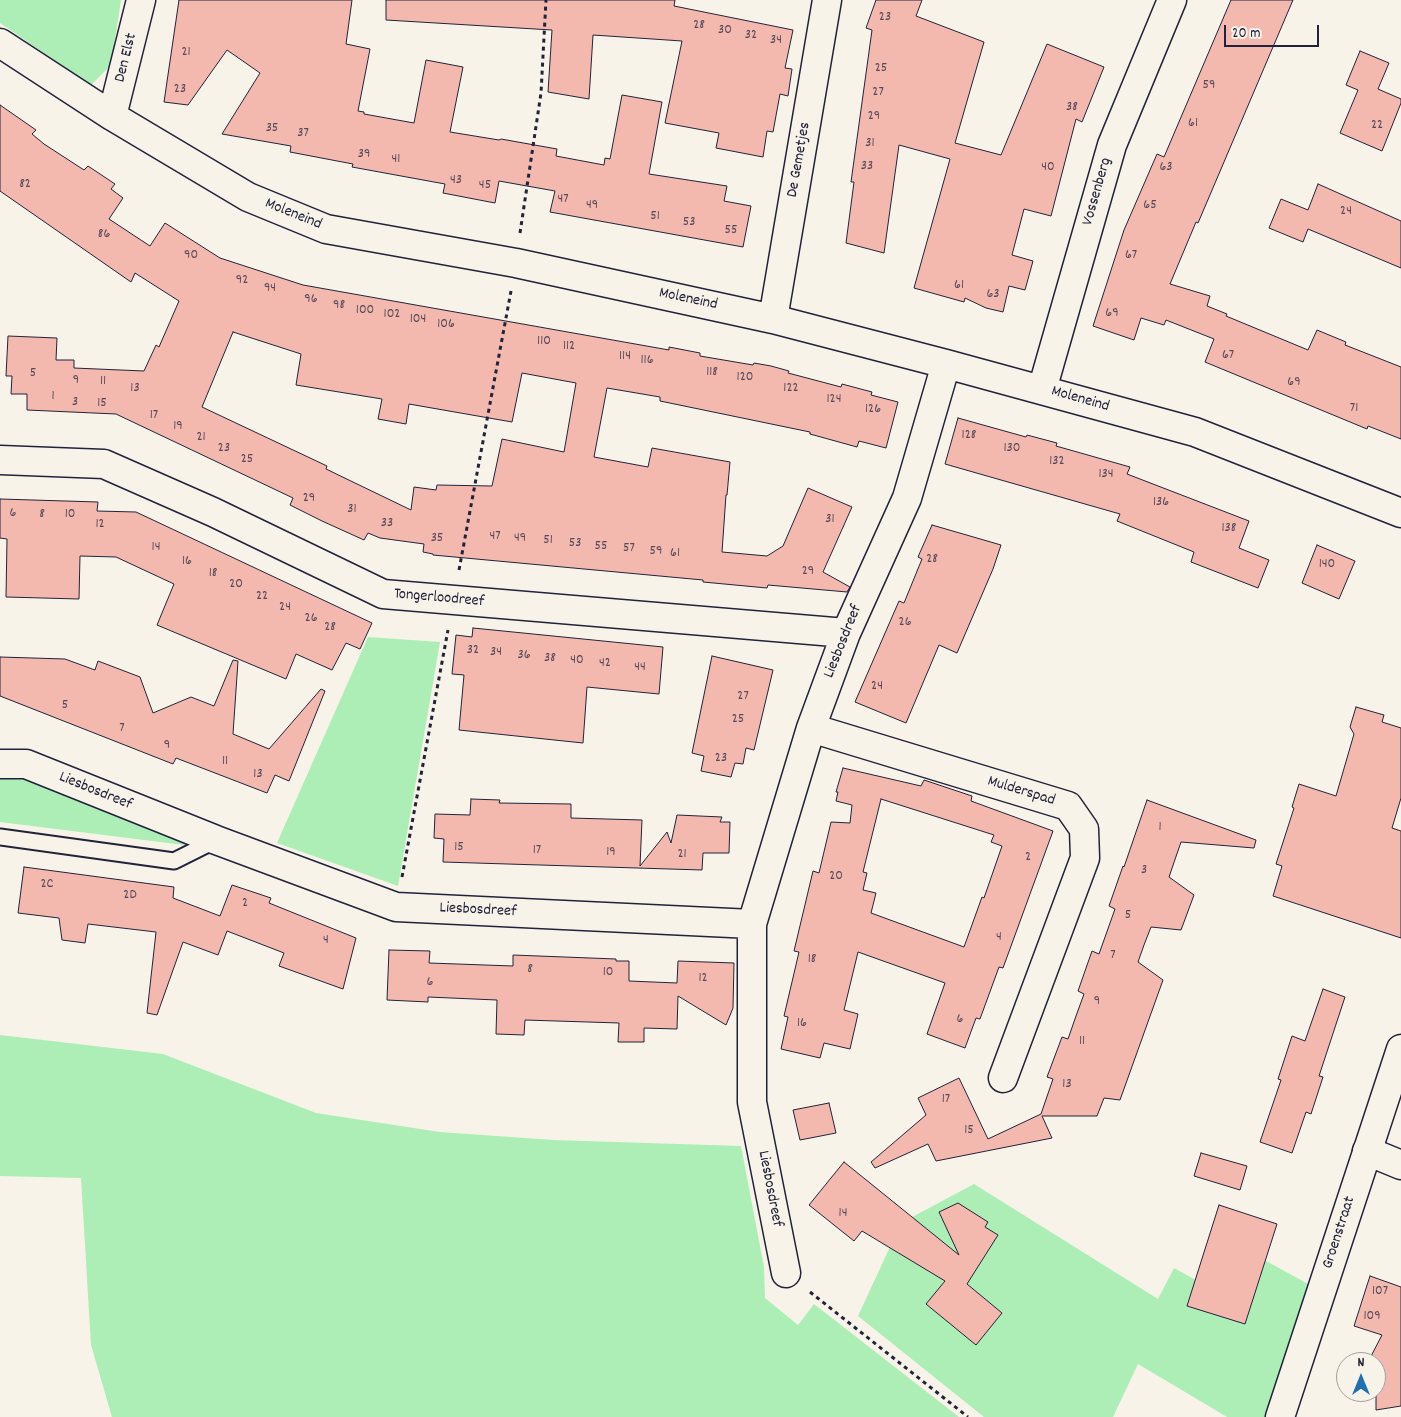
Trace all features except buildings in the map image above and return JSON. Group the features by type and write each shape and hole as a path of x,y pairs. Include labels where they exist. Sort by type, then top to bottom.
{"street":[{"name":"Den Elst","path":"112,116 141,0"},
{"name":"De Gemetjes","path":"773,319 827,0"},
{"name":"Vossenberg","path":"1042,390 1112,145 1172,0"},
{"name":"Moleneind","path":"0,43 112,116 248,197 326,229 516,263 773,319 946,364 1194,432 1401,513"},
{"name":"Liesbosdreef","path":"786,1273 752,1102 752,924 811,728 846,633 907,498 946,364"},
{"name":"Tongerloodreef","path":"0,460 104,464 213,512 383,594 846,633"},
{"name":"Mulderspad","path":"811,728 1068,806 1084,830 1086,858 1003,1078"},
{"name":"Liesbosdreef","path":"0,764 26,764 216,840 396,908 752,924"},
{"name":"Groenstraat","path":"1280,1417 1401,1049"},
{"path":"1367,1151 1401,1165"}],"lane":[{"path":"0,837 174,861 216,840"}],"path":[{"path":"396,908 516,263 541,93 546,0"},
{"path":"786,1273 968,1417"}],"green space":[{"path":"0,0 121,0 111,65 91,85 0,23"},
{"path":"368,637 440,642 398,886 277,843"},
{"path":"0,778 46,780 189,842 184,845 0,822"},
{"path":"0,1035 163,1054 316,1113 440,1132 553,1140 741,1146 764,1267 765,1298 798,1325 814,1304 959,1417 112,1417 91,1345 81,1178 0,1176"},
{"path":"974,1184 1158,1299 1174,1268 1212,1289 1257,1256 1310,1285 1265,1417 1227,1417 1138,1364 1113,1417 984,1417 858,1316 901,1223"}]}
